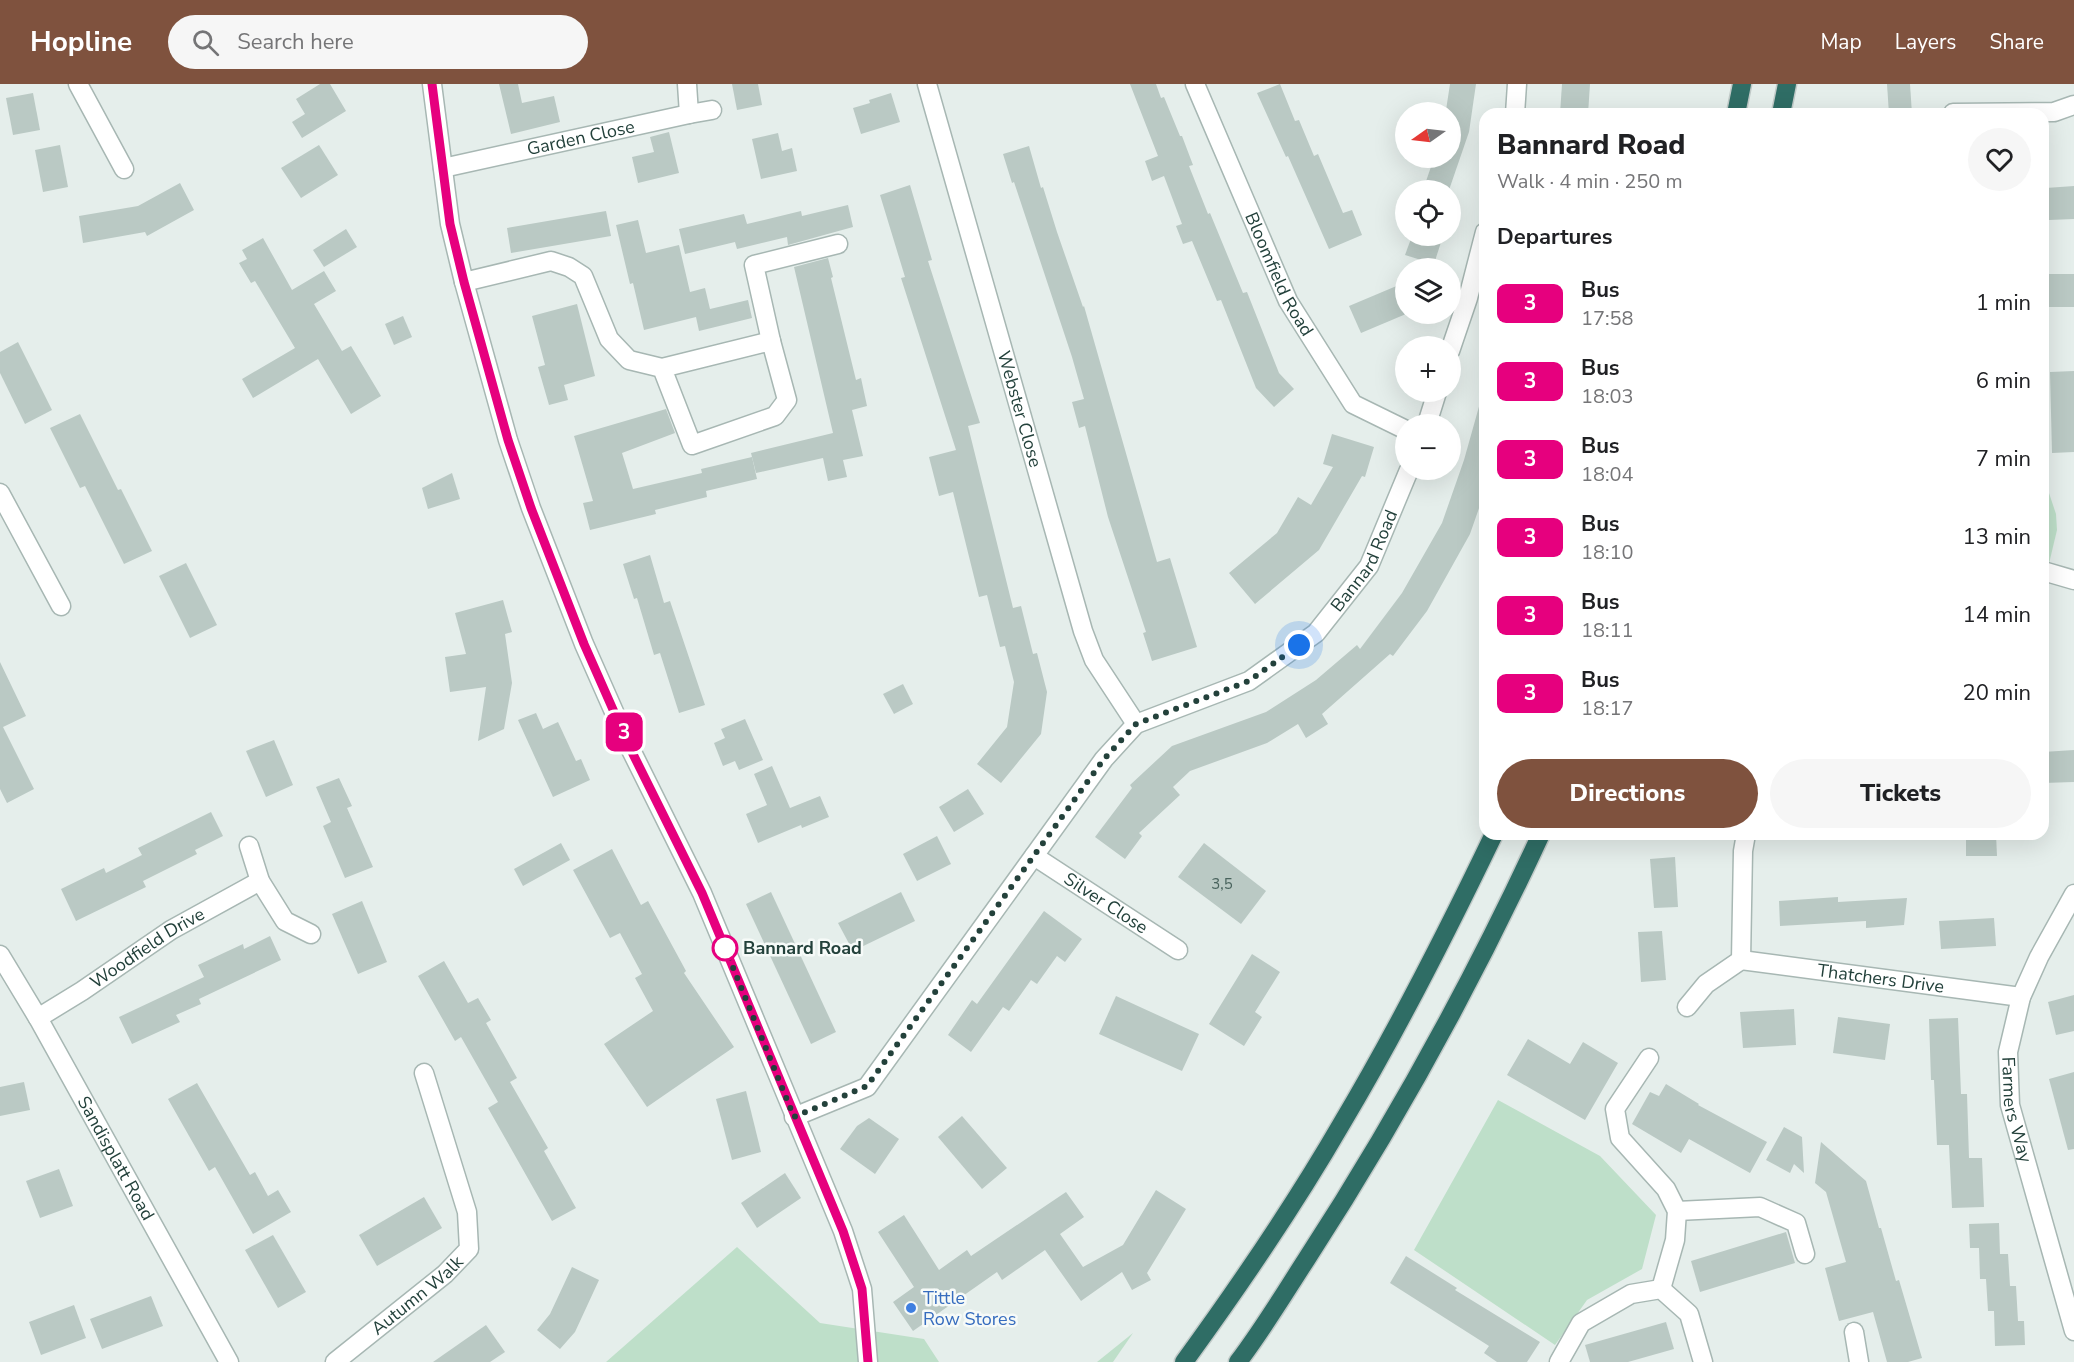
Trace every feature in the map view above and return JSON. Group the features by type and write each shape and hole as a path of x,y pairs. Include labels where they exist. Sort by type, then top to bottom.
{"highway":[{"path":"1737,108 1742,84"},
{"path":"1781,108 1787,84"},
{"path":"1184,1362 1274,1233 1342,1124 1404,1014 1491,840"},
{"path":"1238,1362 1343,1203 1399,1109 1452,1016 1538,840"}],"street":[{"path":"78,84 124,169"},
{"path":"432,84 450,224 508,440 559,583 630,748 702,893 843,1231 862,1289 868,1362"},
{"path":"687,84 689,114"},
{"name":"Webster Close","path":"927,84 1083,631 1094,660 1136,724"},
{"name":"Bloomfield Road","path":"1195,84 1288,301 1353,404 1395,425"},
{"path":"1515,108 1517,84"},
{"path":"2049,112 2074,105"},
{"name":"Garden Close","path":"443,168 712,110"},
{"path":"662,368 692,445 775,416 787,400 753,265 838,244"},
{"path":"1455,336 1479,255"},
{"path":"464,282 551,261 570,267 584,276 609,339 629,360 662,368 771,341"},
{"name":"Bannard Road","path":"794,1117 867,1086 1104,759 1136,724 1249,681 1316,633 1370,566 1405,480"},
{"path":"0,493 61,606"},
{"path":"2049,573 2074,580"},
{"path":"1687,1007 1706,984 1741,960 1745,840"},
{"path":"249,846 260,881 285,921 311,934"},
{"name":"Silver Close","path":"1034,856 1178,950"},
{"name":"Woodfield Drive","path":"38,1018 82,992 171,930 260,881"},
{"name":"Farmers Way","path":"2074,894 2020,997 2008,1052 2010,1105 2074,1331"},
{"name":"Sandisplatt Road","path":"0,955 38,1018 229,1362"},
{"name":"Thatchers Drive","path":"1741,960 2020,997"},
{"path":"1649,1058 1615,1109 1620,1138 1666,1189 1677,1211 1675,1240 1661,1289"},
{"name":"Autumn Walk","path":"335,1362 445,1274 469,1249 467,1212 424,1073"},
{"path":"1677,1211 1760,1208 1796,1223 1805,1254"},
{"path":"1559,1362 1581,1323 1631,1294 1661,1289"},
{"path":"1661,1289 1689,1314 1703,1362"},
{"path":"1854,1332 1859,1362"}],"green space":[{"path":"2049,493 2056,514 2057,530 2049,564"},
{"path":"1498,1100 1600,1156 1656,1215 1642,1269 1587,1300 1555,1345 1414,1250"},
{"path":"737,1247 820,1323 924,1339 939,1362 606,1362"},
{"path":"1133,1333 1113,1362 1097,1362"}],"building":[{"path":"320,84 330,84 346,111 302,138 292,122 305,114 296,99"},
{"path":"499,84 518,84 522,103 554,96 560,122 511,134"},
{"path":"732,84 758,84 762,105 737,110"},
{"path":"1130,84 1156,84 1182,136 1193,165 1189,166 1208,214 1210,213 1243,293 1247,292 1279,373 1294,389 1274,407 1256,388 1221,300 1217,301 1192,241 1183,244 1176,226 1182,224 1164,176 1152,181 1145,161 1158,156"},
{"path":"1280,84 1295,121 1299,120 1314,156 1318,154 1343,213 1352,210 1362,235 1329,249 1257,93"},
{"path":"1450,84 1476,84 1469,132 1461,155 1461,102 1447,102"},
{"path":"1562,84 1590,84 1588,108 1560,108"},
{"path":"1887,84 1910,84 1912,108 1889,108"},
{"path":"33,93 40,130 13,135 6,98"},
{"path":"891,93 900,122 861,134 853,108"},
{"path":"669,132 679,173 638,183 632,157 654,152 650,137"},
{"path":"778,133 782,151 792,148 797,171 761,179 752,139"},
{"path":"60,145 68,187 43,192 35,150"},
{"path":"319,145 338,175 301,198 281,168"},
{"path":"1029,146 1041,188 1043,187 1084,306 1157,562 1170,558 1197,647 1152,661 1143,633 1146,632 1108,517 1085,426 1079,428 1072,402 1084,399 1072,357 1003,154"},
{"path":"1431,168 1457,168 1452,180 1426,180"},
{"path":"180,183 194,210 147,236 145,232 83,243 79,216 138,206"},
{"path":"910,185 932,260 928,261 980,423 968,426 1013,608 1021,606 1033,654 1037,653 1047,692 1041,734 1001,783 977,764 1007,727 1014,682 1005,646 1000,647 987,595 979,597 953,492 939,496 929,457 956,450 901,278 905,277 880,195"},
{"path":"2074,186 2074,219 2049,220 2049,188"},
{"path":"848,205 853,227 788,245 787,237 737,249 735,242 685,254 679,229 744,214 747,224 801,211 802,216"},
{"path":"606,211 611,236 511,253 507,228"},
{"path":"638,220 646,253 679,245 690,292 705,288 710,309 748,300 752,318 699,331 696,317 644,330 616,225"},
{"path":"346,229 357,247 324,267 313,250"},
{"path":"263,238 292,290 324,271 336,291 314,304 342,351 351,346 381,396 351,414 318,359 253,398 242,379 295,348 255,281 251,283 239,263 247,259 242,250"},
{"path":"1408,246 1440,246 1436,258 1415,258 1405,255"},
{"path":"828,258 856,380 861,378 867,406 852,410 863,456 843,460 847,477 828,481 823,458 756,473 751,453 833,433 794,267"},
{"path":"2049,274 2074,274 2074,307 2049,307"},
{"path":"1395,287 1395,319 1361,333 1349,306"},
{"path":"577,304 595,376 564,385 568,400 549,405 538,367 545,365 532,316"},
{"path":"403,316 412,337 394,345 385,324"},
{"path":"18,342 52,410 25,424 0,373 0,352"},
{"path":"2074,371 2074,452 2052,453 2050,372"},
{"path":"1479,407 1479,508 1470,534 1427,611 1393,656 1390,654 1322,714 1328,724 1306,738 1298,724 1267,743 1190,771 1173,787 1180,795 1139,833 1142,836 1125,859 1095,837 1132,788 1130,785 1172,746 1266,712 1316,680 1357,645 1360,649 1402,593 1442,523 1457,480 1461,480 1461,469"},
{"path":"666,409 675,433 622,453 633,489 702,473 701,469 752,457 757,479 706,491 707,497 655,510 656,514 590,530 583,503 593,501 574,436"},
{"path":"80,414 152,551 124,564 85,486 80,488 50,428"},
{"path":"1332,434 1374,447 1365,477 1362,476 1319,550 1255,604 1229,573 1277,533 1298,497 1311,505 1333,467 1323,464"},
{"path":"452,473 460,499 428,509 422,488"},
{"path":"650,555 664,603 670,601 705,705 679,713 660,653 654,655 637,598 634,599 623,564"},
{"path":"186,563 217,625 190,638 159,576"},
{"path":"503,600 512,632 505,634 512,683 504,729 478,741 486,687 450,692 445,657 466,654 455,613"},
{"path":"0,662 26,716 3,727 34,789 7,803 0,789"},
{"path":"903,684 913,704 894,714 883,694"},
{"path":"536,713 543,729 558,722 576,761 581,759 590,780 553,797 518,720"},
{"path":"745,719 763,760 739,770 735,761 723,766 714,743 725,738 721,729"},
{"path":"274,740 293,785 266,797 246,751"},
{"path":"2074,750 2074,782 2049,783 2049,752"},
{"path":"772,766 790,808 820,796 829,817 802,828 801,825 758,843 746,814 767,805 754,774"},
{"path":"339,778 352,806 347,808 373,867 345,878 323,826 331,822 316,787"},
{"path":"968,789 984,814 954,832 939,807"},
{"path":"211,812 223,836 195,850 197,854 143,881 146,887 76,921 61,889 104,868 106,873 142,855 138,848"},
{"path":"937,836 951,864 917,881 903,854"},
{"path":"1966,840 1996,840 1997,856 1966,856"},
{"path":"561,843 570,860 523,886 514,869"},
{"path":"1204,843 1266,891 1241,924 1178,877"},
{"path":"612,849 641,905 648,901 686,971 684,973 734,1047 647,1107 604,1044 653,1011 635,978 642,974 620,933 610,938 573,870"},
{"path":"1675,857 1678,907 1654,908 1650,859"},
{"path":"771,892 836,1032 811,1044 746,904"},
{"path":"901,892 915,921 853,951 838,923"},
{"path":"1838,897 1838,902 1907,898 1904,925 1866,928 1866,921 1780,926 1779,901"},
{"path":"362,901 387,962 358,974 332,914"},
{"path":"1044,911 1082,939 1065,962 1057,956 1037,984 1031,980 1009,1011 1003,1007 971,1052 948,1035 972,1000 977,1004"},
{"path":"1994,918 1996,946 1941,949 1939,921"},
{"path":"1662,931 1666,980 1641,982 1638,932"},
{"path":"270,936 281,960 199,999 201,1004 176,1015 180,1022 132,1044 119,1017 204,977 198,965 243,944 244,949"},
{"path":"1252,954 1280,972 1255,1012 1262,1017 1244,1046 1209,1024"},
{"path":"444,961 468,1003 478,998 491,1020 486,1023 517,1078 510,1082 548,1148 544,1151 576,1208 552,1221 488,1108 498,1102 461,1037 455,1041 418,976"},
{"path":"2074,995 2074,1031 2056,1035 2048,1002"},
{"path":"1116,996 1199,1034 1182,1071 1099,1034"},
{"path":"1794,1009 1796,1045 1743,1048 1740,1012"},
{"path":"1838,1017 1890,1024 1885,1060 1833,1053"},
{"path":"1958,1018 1961,1094 1967,1094 1969,1158 1982,1158 1984,1207 1952,1208 1949,1145 1937,1145 1934,1080 1931,1080 1929,1019"},
{"path":"1528,1039 1570,1064 1583,1042 1618,1063 1585,1120 1507,1075"},
{"path":"2074,1072 2074,1149 2068,1150 2049,1079"},
{"path":"24,1082 30,1110 0,1116 0,1087"},
{"path":"197,1083 250,1175 255,1172 268,1196 278,1190 291,1212 253,1234 215,1167 209,1171 168,1099"},
{"path":"1666,1084 1698,1105 1767,1142 1750,1173 1689,1139 1681,1153 1632,1124 1650,1092 1659,1096"},
{"path":"746,1091 761,1152 732,1160 716,1099"},
{"path":"962,1116 1007,1168 982,1189 938,1137"},
{"path":"869,1118 899,1139 875,1174 840,1149 857,1126"},
{"path":"1784,1127 1802,1137 1804,1173 1794,1164 1790,1173 1766,1160"},
{"path":"1821,1142 1866,1181 1922,1358 1908,1362 1887,1362 1873,1312 1839,1321 1825,1268 1846,1262 1826,1192 1815,1183"},
{"path":"59,1169 73,1206 40,1218 26,1181"},
{"path":"785,1173 801,1198 757,1228 741,1203"},
{"path":"1156,1190 1186,1209 1147,1273 1151,1280 1132,1290 1122,1272 1081,1301 1045,1250 1002,1280 997,1272 913,1331 893,1302 914,1287 878,1232 904,1215 939,1270 967,1250 971,1256 1066,1192 1084,1217 1060,1234 1083,1267 1123,1245"},
{"path":"424,1197 442,1228 377,1266 359,1235"},
{"path":"1999,1223 2000,1254 2008,1254 2010,1286 2016,1286 2018,1321 2024,1321 2025,1345 1995,1346 1994,1311 1988,1311 1986,1279 1980,1279 1979,1248 1970,1248 1969,1224"},
{"path":"1786,1232 1795,1263 1700,1292 1691,1261"},
{"path":"273,1235 306,1292 278,1308 245,1250"},
{"path":"1406,1256 1457,1288 1455,1290 1540,1342 1527,1362 1497,1362 1484,1353 1489,1346 1390,1283"},
{"path":"572,1267 599,1280 575,1332 560,1349 537,1330 550,1314"},
{"path":"151,1296 163,1326 102,1349 90,1319"},
{"path":"74,1305 86,1338 41,1355 29,1322"},
{"path":"1666,1322 1674,1349 1628,1362 1590,1362 1585,1345"},
{"path":"486,1325 505,1352 490,1362 433,1362"}],"bus line":[{"name":"3","path":"432,84 450,224 508,440 531,508 584,644 630,748 702,893 843,1231 862,1289 868,1362"}],"place":[{"name":"Bannard Road","path":"725,948"},
{"name":"Tittle Row Stores","path":"911,1308"}],"route":[{"path":"725,948 794,1117 867,1086 1104,759 1136,724 1249,681 1299,645"}]}
